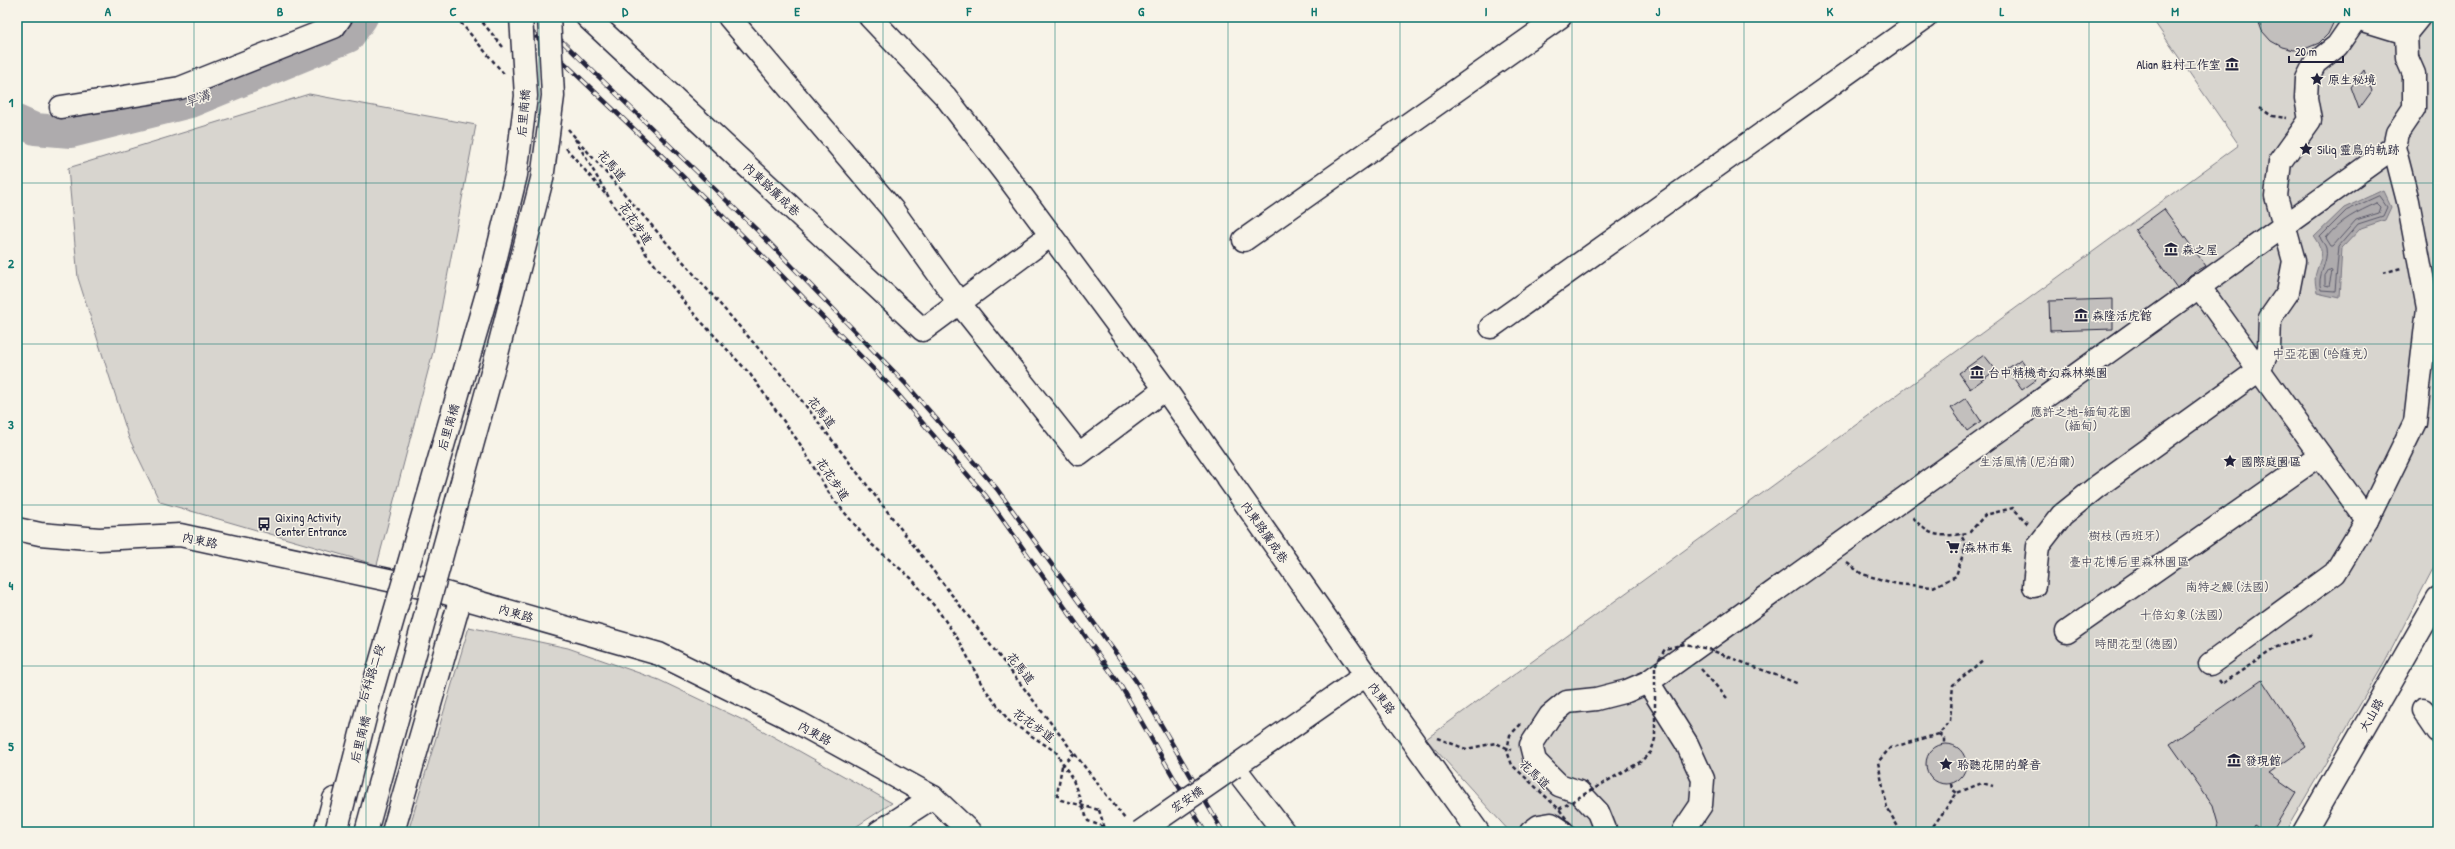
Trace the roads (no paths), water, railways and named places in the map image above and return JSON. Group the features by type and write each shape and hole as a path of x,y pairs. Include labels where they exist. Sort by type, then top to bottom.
{"street":[{"path":"61,107 180,88 334,27 341,17"},
{"name":"后里南橋","path":"336,832 372,691 488,290 516,175 526,96 521,17"},
{"path":"366,832 496,358 542,179 553,96 549,17"},
{"name":"內東路廣成巷","path":"587,17 923,330 1051,235 1165,389 1366,675"},
{"path":"729,17 892,209 960,304 1079,454 1165,389"},
{"path":"870,17 945,96 1051,235"},
{"path":"1244,240 1560,17"},
{"path":"1491,327 1926,17"},
{"path":"2034,586 2038,546 2062,515 2098,486 2259,370 2269,349 2270,318 2288,292 2294,261 2276,196 2280,162 2310,120 2306,98 2307,79 2315,63 2337,46 2357,18 2412,25 2407,58 2414,74 2414,108 2397,133 2394,147 2408,201 2428,308 2415,422 2367,520 2335,573 2210,664"},
{"path":"1606,832 1598,812 1579,792 1559,785 1535,761 1531,745 1550,716 1567,702 1596,698 1627,691 1648,682 2198,285 2394,147"},
{"path":"2198,285 2367,520"},
{"path":"2067,632 2320,455"},
{"name":"內東路","path":"17,529 40,534 99,539 180,535 461,597 659,654 798,723 933,797 970,832"},
{"name":"后科路二段","path":"324,832 357,715 400,584"},
{"path":"393,832 461,597"},
{"name":"大山路","path":"2304,832 2438,599"},
{"name":"內東路","path":"1234,767 1366,675 1478,832"},
{"path":"1648,682 1687,744 1704,779 1701,805 1683,831"},
{"path":"2423,710 2438,732"},
{"path":"1234,767 1284,832"},
{"name":"宏安橋","path":"1133,826 1234,767"},
{"path":"879,832 933,797"},
{"path":"1531,832 1539,826 1551,824 1563,832"}],"water":[{"path":"2383,190 2391,207 2385,220 2361,228 2342,248 2339,298 2317,293 2315,278 2321,258 2321,252 2314,237 2344,208"}],"waterway":[{"name":"旱溝","path":"17,121 35,129 71,132 190,102 348,37 362,17"}],"railway":[{"path":"516,17 657,151 745,238 895,391 986,496 1122,688 1205,832"},
{"path":"537,17 757,230 906,384 997,489 1136,681 1223,832"}],"place":[{"name":"Alian 駐村工作室","path":"2232,64"},
{"name":"原生秘境","path":"2317,79"},
{"name":"Siliq 靈鳥的軌跡","path":"2306,149"},
{"name":"森之屋","path":"2171,249"},
{"name":"森隆活虎館","path":"2081,315"},
{"name":"台中精機奇幻森林樂園","path":"1977,372"},
{"name":"國際庭園區","path":"2230,461"},
{"name":"Qixing Activity Center Entrance","path":"264,524"},
{"name":"森林市集","path":"1953,547"},
{"name":"發現館","path":"2234,760"},
{"name":"聆聽花開的聲音","path":"1946,764"}],"park label":[{"name":"中亞花園 (哈薩克)","path":"2320,353"},
{"name":"應許之地-緬甸花園 (緬甸)","path":"2081,418"},
{"name":"生活風情 (尼泊爾)","path":"2027,461"},
{"name":"樹枝 (西班牙)","path":"2124,535"},
{"name":"臺中花博后里森林園區","path":"2129,561"},
{"name":"南特之鰻 (法國)","path":"2227,586"},
{"name":"十倍幻象 (法國)","path":"2181,614"},
{"name":"時間花型 (德國)","path":"2136,643"}]}
